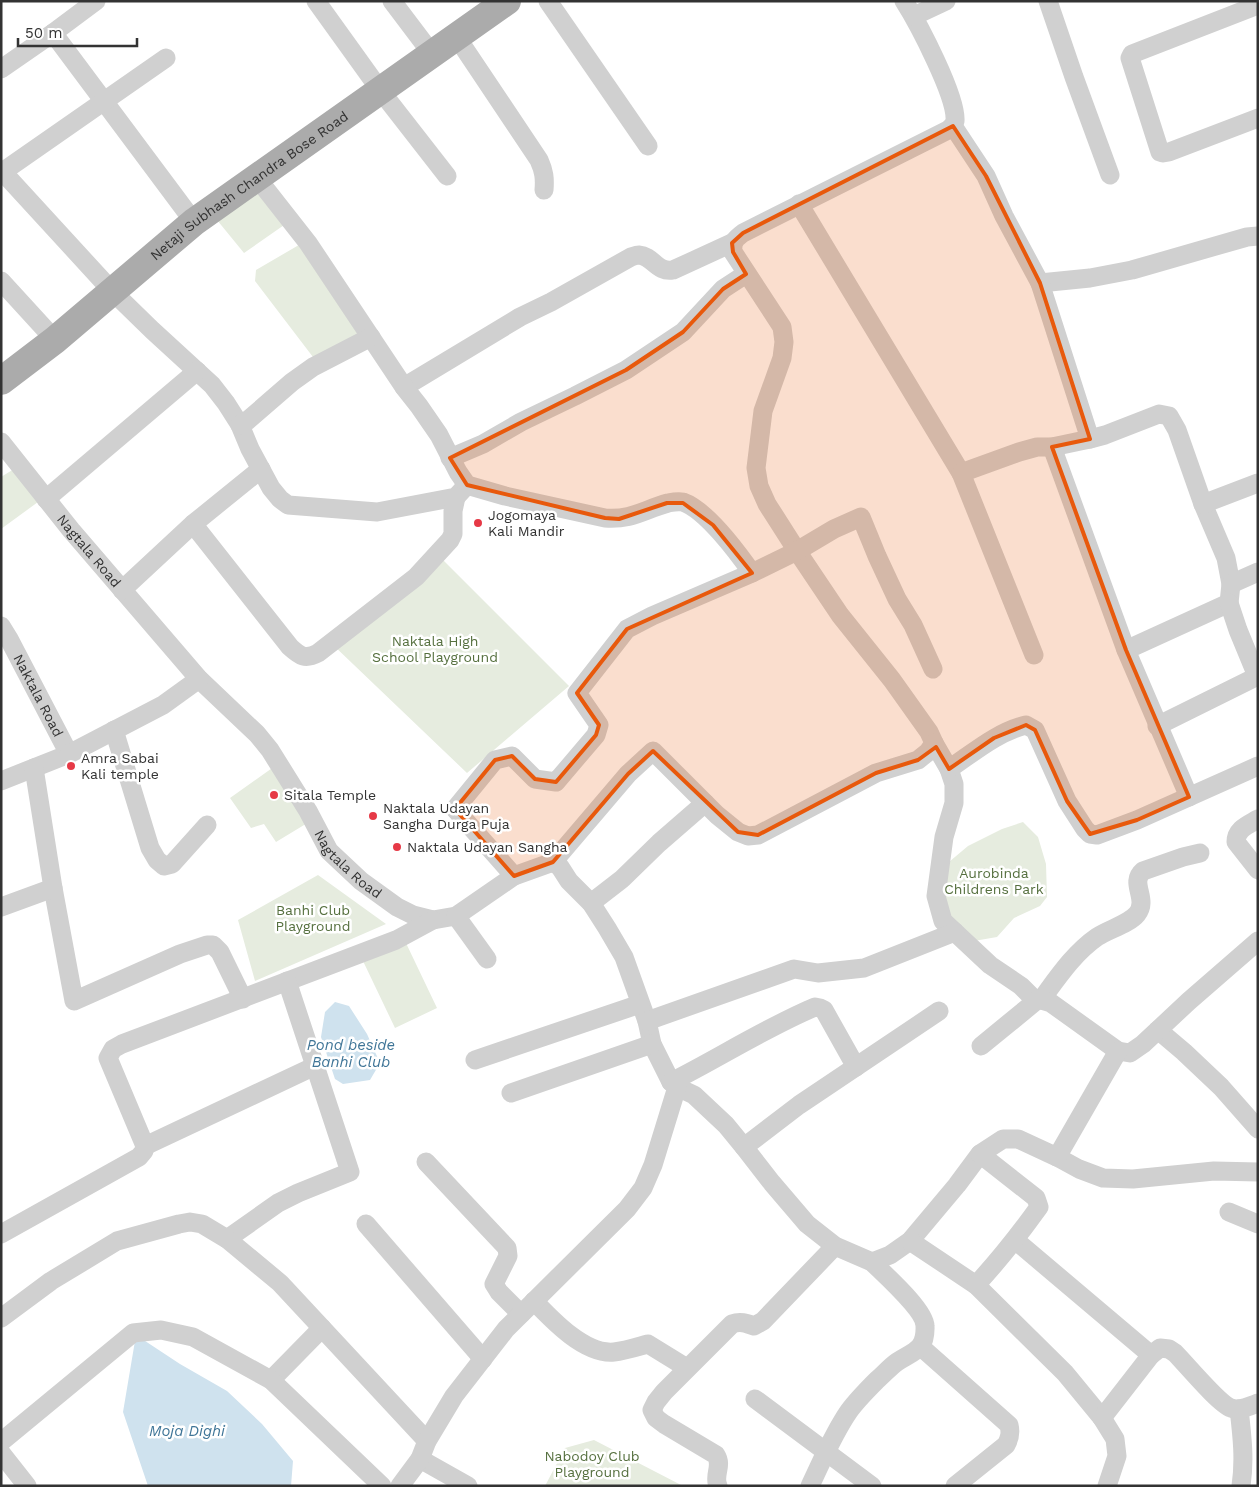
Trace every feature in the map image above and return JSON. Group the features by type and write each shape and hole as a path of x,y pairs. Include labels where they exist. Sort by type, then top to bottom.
{"main road":[{"name":"Netaji Subhash Chandra Bose Road","path":"1,380 55,340 194,222 507,1"}],"street":[{"path":"1,70 96,1"},
{"path":"316,1 380,90 447,176"},
{"path":"392,1 432,54"},
{"path":"548,1 648,146"},
{"path":"404,387 513,321 631,257 646,257 662,269 673,270 732,243 743,233 948,130 955,121 948,89 909,9 946,1"},
{"path":"1048,1 1110,175"},
{"path":"1256,6 1132,54 1130,58 1160,152 1169,152 1258,118"},
{"path":"53,33 194,222"},
{"path":"456,36 544,170 544,190"},
{"path":"166,58 2,172 112,292 212,385 226,402 261,469 280,499 288,505 377,512 462,491 505,496 605,518 619,519 676,501 692,507 713,526 733,547 752,573"},
{"path":"953,126 986,176 1004,216 1040,283 1090,439"},
{"path":"193,524 290,647 302,656 310,657 318,653 416,577 450,540 453,534 453,511 462,491 450,458 438,435 308,244 257,178"},
{"path":"799,204 961,474 1034,655"},
{"path":"1040,283 1090,278 1132,270 1247,237 1258,236"},
{"path":"732,243 733,252 746,274 782,327 784,342 782,358 763,411 756,468 759,486 767,504 840,615 892,680 923,724 949,769 954,784 954,803 944,837 936,896 943,921 990,965 1039,1001 1051,1003 1118,1051 1130,1053 1143,1044 1258,941"},
{"path":"450,458 482,444 521,422 626,370 683,332 723,289 746,274"},
{"path":"1,281 55,340"},
{"path":"240,426 292,382 313,368 371,337"},
{"path":"46,499 197,371"},
{"path":"961,474 1019,452 1037,447 1052,447 1090,439 1112,433 1159,414 1169,416 1177,430 1203,504 1226,558 1230,594 1238,630 1257,676 1157,726"},
{"name":"Nagtala Road","path":"1,442 71,530 199,679 257,734 270,750 308,811 329,851 361,881 397,907 413,915 433,920 456,916 514,876 553,862"},
{"path":"1052,447 1126,650 1189,797"},
{"path":"122,590 193,524 261,469"},
{"path":"1203,504 1258,483"},
{"path":"514,876 456,808 496,760 512,756 535,779 556,782 596,735 599,725 577,693 627,629 652,616 752,573 860,517 897,599 913,625 933,669"},
{"path":"1126,650 1230,594 1258,572"},
{"name":"Naktala Road","path":"1,626 9,657 69,754 1,781"},
{"path":"69,754 163,705 199,679"},
{"path":"949,769 994,738 1019,726 1026,725 1035,730 1067,801 1085,829 1090,834 1097,835 1138,820 1258,766"},
{"path":"114,730 150,848 157,860 164,866 172,864 206,825"},
{"path":"810,1486 849,1412 858,1400 897,1363 921,1347 925,1324 918,1310 872,1262 835,1246 808,1224 772,1183 726,1125 694,1095 674,1085 652,1044 624,957 591,903 569,881 560,867 553,862 628,774 653,751 705,803 738,832 748,836 758,835 876,773 918,760 928,752 934,743"},
{"path":"34,768 53,888 74,1001 180,954 207,945 214,945 220,952 243,999"},
{"path":"591,903 622,879 659,843 705,803"},
{"path":"1258,819 1239,830 1236,839 1258,870"},
{"path":"980,1046 1039,1001 1066,965 1090,942 1135,916 1142,908 1137,880 1138,875 1143,871 1200,853"},
{"path":"1,907 53,888"},
{"path":"456,916 487,960"},
{"path":"1,1234 139,1157 144,1151 145,1146 108,1058 113,1049 396,940 433,920"},
{"path":"475,1060 794,969 818,973 864,968 955,932"},
{"path":"227,1239 278,1203 350,1172 287,981"},
{"path":"400,1486 420,1459 427,1441 454,1396 506,1329 627,1210 643,1188 653,1165 674,1085 730,1050 815,1007 824,1010 856,1067"},
{"path":"744,1147 799,1105 939,1011"},
{"path":"1158,1030 1221,1087 1258,1129"},
{"path":"511,1093 652,1044"},
{"path":"1057,1157 1118,1051"},
{"path":"145,1146 315,1066"},
{"path":"872,1262 890,1255 910,1241 957,1186 980,1154 1003,1139 1018,1139 1079,1169 1103,1178 1134,1179 1214,1171 1258,1172"},
{"path":"976,1284 994,1266 1039,1207 1036,1198 980,1154"},
{"path":"426,1162 507,1248 508,1256 494,1284 499,1292 593,1349 612,1352 648,1344 687,1368"},
{"path":"1229,1212 1258,1224"},
{"path":"1,1318 52,1281 117,1241 178,1224 190,1222 202,1224 227,1239 280,1283 427,1441"},
{"path":"366,1224 483,1359"},
{"path":"1015,1240 1151,1355"},
{"path":"910,1241 976,1284 1065,1373 1102,1418 1115,1439 1117,1456 1107,1486"},
{"path":"718,1486 716,1481 719,1459 716,1455 664,1424 656,1418 652,1410 664,1392 732,1324 743,1322 754,1326 763,1321 835,1246"},
{"path":"271,1380 322,1328"},
{"path":"1,1442 133,1333 161,1330 193,1337 271,1380 382,1486"},
{"path":"921,1347 1009,1425 1011,1432 1006,1445 955,1486"},
{"path":"1102,1418 1151,1355 1160,1348 1169,1349 1175,1353 1221,1402 1231,1408 1239,1409 1258,1403"},
{"path":"755,1399 872,1486"},
{"path":"1239,1409 1244,1470 1241,1486"},
{"path":"1,1453 22,1484"},
{"path":"420,1459 468,1486"}],"highlighted area":[{"path":"953,126 986,176 1040,283 1090,439 1052,447 1126,650 1189,797 1137,820 1090,834 1067,801 1035,730 1026,725 994,738 949,769 936,747 918,760 876,773 758,835 738,832 653,751 628,774 553,862 514,876 455,809 495,760 512,756 535,779 556,782 596,735 599,725 577,693 627,629 752,573 713,525 683,503 667,503 619,519 605,518 467,485 450,458 626,370 683,332 723,289 746,274 733,252 732,243 743,233"}],"green space":[{"path":"260,188 287,223 244,253 217,220"},
{"path":"304,242 363,334 316,361 255,281 256,270"},
{"path":"14,469 38,502 1,529 1,477"},
{"name":"Naktala High School Playground","path":"440,557 569,686 467,773 331,643"},
{"path":"275,766 309,822 276,842 264,824 251,828 230,798"},
{"name":"Aurobinda Childrens Park","path":"1023,822 1038,837 1046,864 1047,897 1040,906 1014,918 997,937 968,942 947,920 943,867 968,846 1002,829"},
{"name":"Banhi Club Playground","path":"318,875 386,924 255,981 238,920"},
{"path":"405,941 437,1008 395,1028 363,961"},
{"name":"Nabodoy Club Playground","path":"594,1440 683,1486 545,1486 565,1448"}],"water":[{"name":"Pond beside Banhi Club","path":"335,1002 349,1006 367,1034 380,1063 370,1080 343,1084 335,1079 321,1037 325,1012"},
{"name":"Moja Dighi","path":"136,1335 180,1364 227,1391 262,1424 293,1461 291,1486 148,1486 123,1412"}],"place":[{"name":"Jogomaya Kali Mandir","path":"478,523"},
{"name":"Amra Sabai Kali temple","path":"71,766"},
{"name":"Sitala Temple","path":"274,795"},
{"name":"Naktala Udayan Sangha Durga Puja","path":"373,816"},
{"name":"Naktala Udayan Sangha","path":"397,847"}]}
